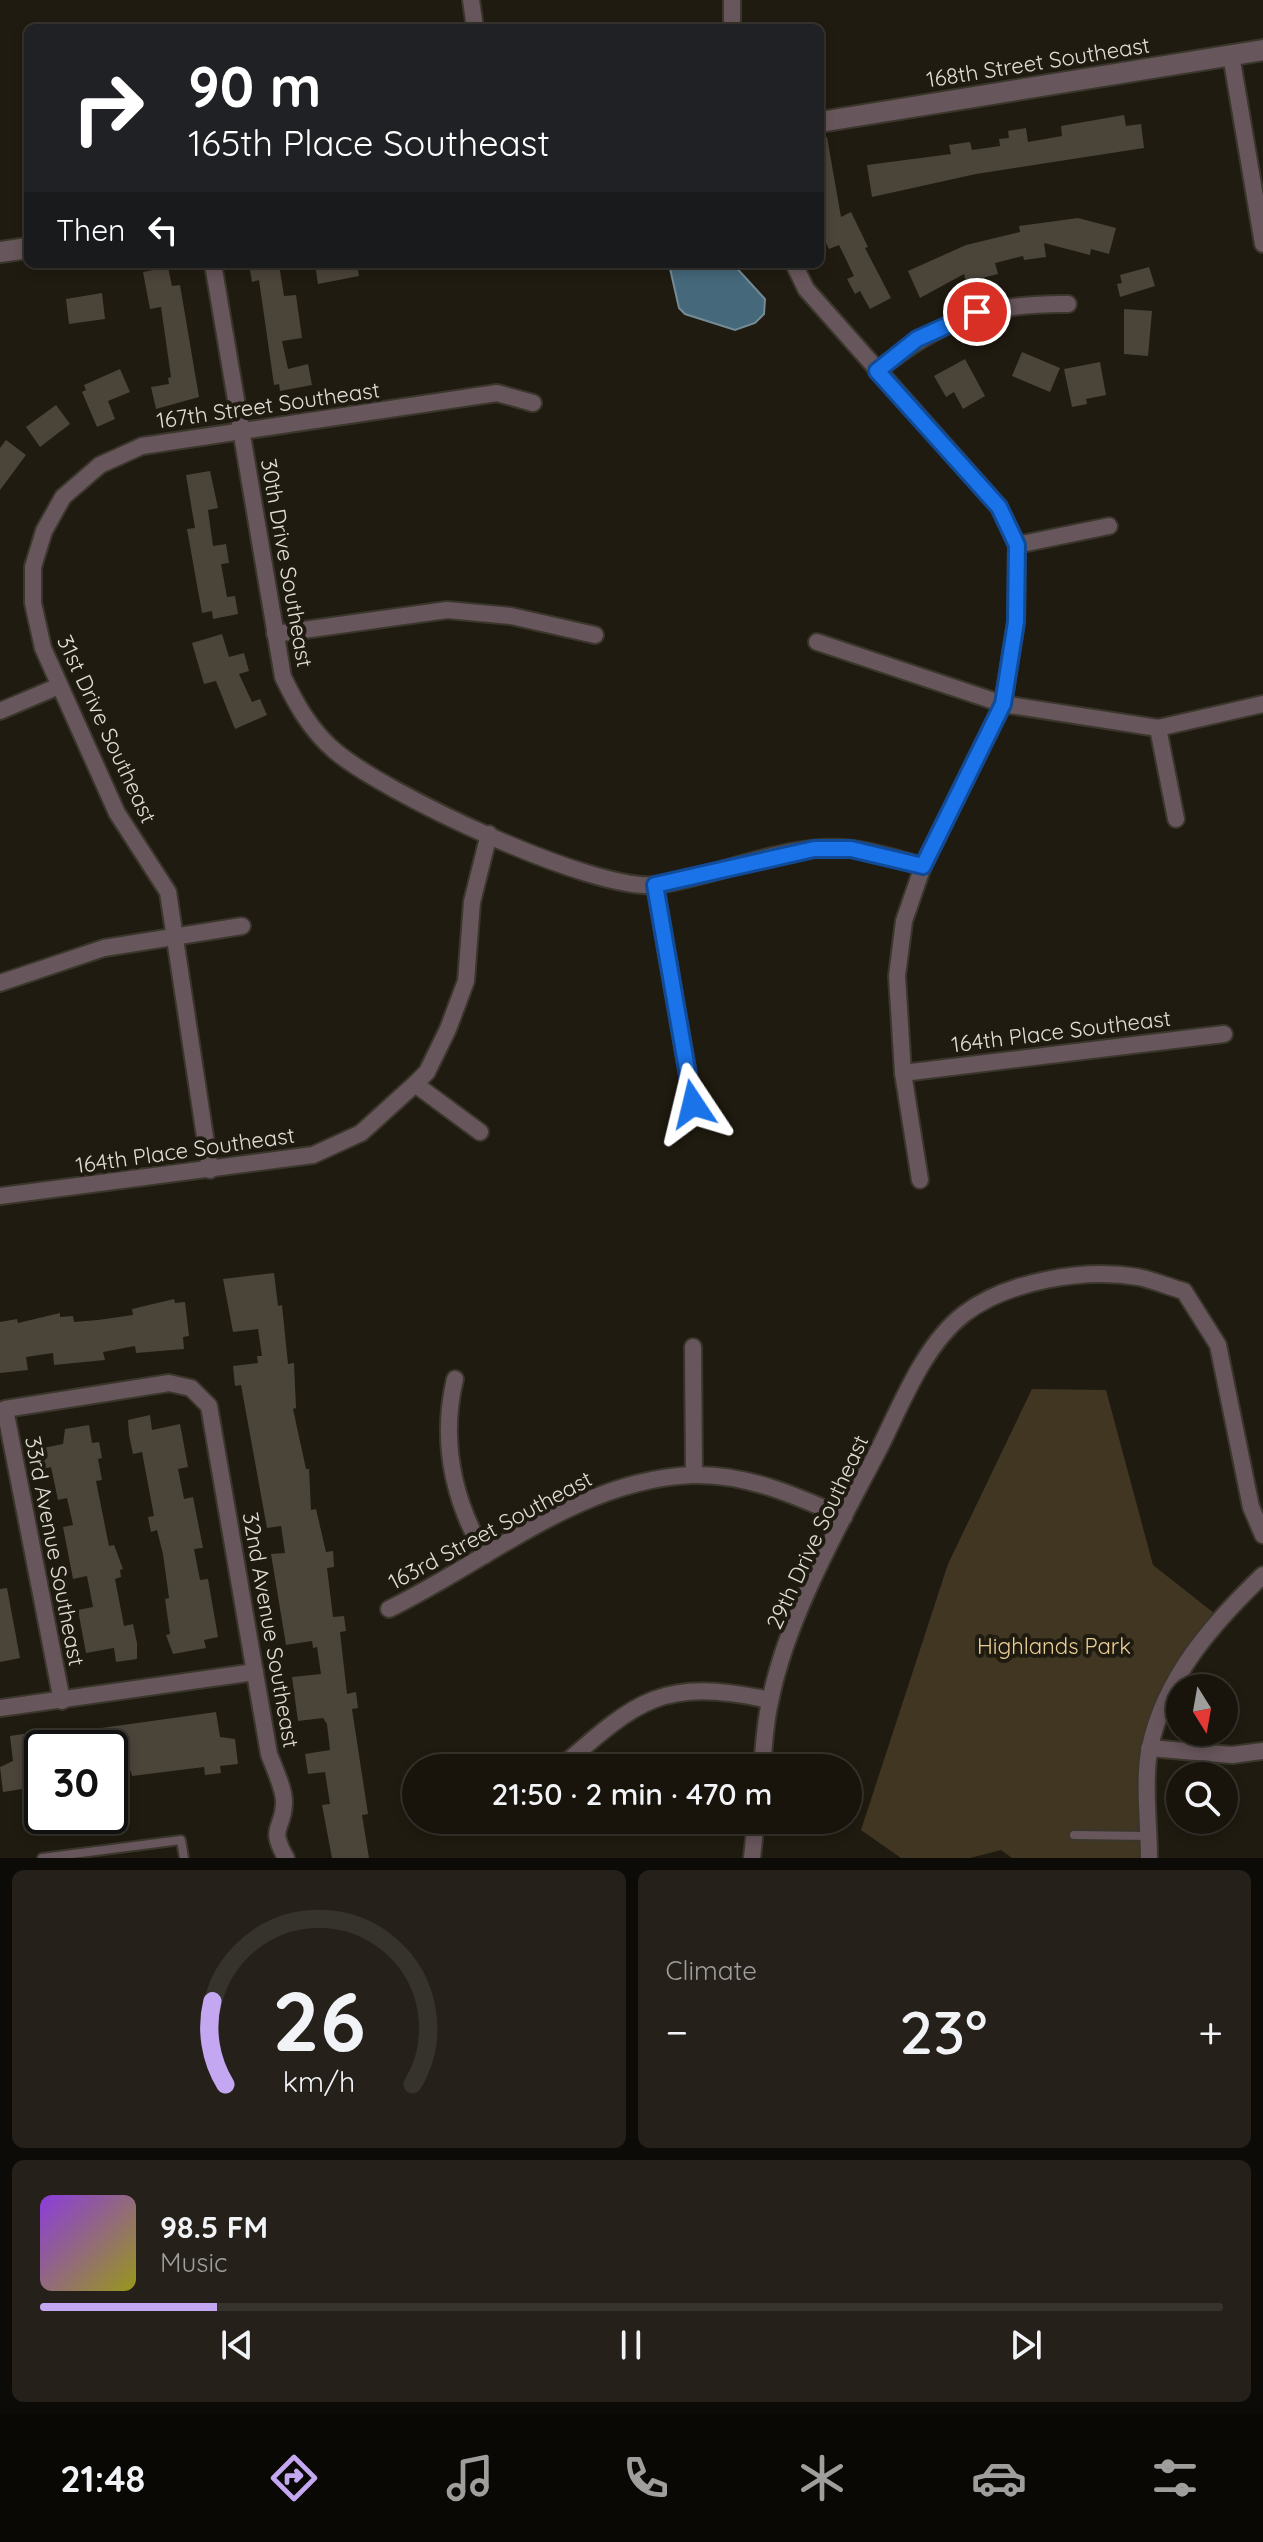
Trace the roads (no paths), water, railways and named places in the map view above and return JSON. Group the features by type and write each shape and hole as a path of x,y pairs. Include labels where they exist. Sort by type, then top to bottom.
{"street":[{"path":"471,0 474,24"},
{"path":"732,0 732,24"},
{"name":"168th Street Southeast","path":"824,121 1263,50"},
{"path":"1231,55 1263,244"},
{"path":"0,252 24,249"},
{"name":"30th Drive Southeast","path":"214,268 283,677 299,710 331,749 363,774 489,834 575,872 615,883 655,885 814,849 851,849 923,866"},
{"path":"796,268 806,289 999,507 1017,545 1016,622 1003,704 923,866 904,921 897,976 903,1073 920,1180"},
{"path":"877,371 917,339 977,312 1027,303 1068,304"},
{"name":"167th Street Southeast","path":"44,531 63,497 100,465 142,446 497,393 533,403"},
{"path":"1017,545 1109,526"},
{"name":"31st Drive Southeast","path":"44,531 33,567 33,603 43,648 117,813 168,892 210,1170"},
{"path":"275,634 447,610 511,616 595,635"},
{"path":"817,642 1003,704 1158,728 1263,704"},
{"path":"0,711 59,686"},
{"path":"1158,728 1176,819"},
{"path":"480,1132 415,1084 427,1072 466,981 472,902 489,834"},
{"path":"655,885 693,1104"},
{"path":"0,983 104,948 242,926"},
{"name":"164th Place Southeast","path":"903,1073 1224,1034"},
{"name":"164th Place Southeast","path":"0,1196 313,1155 361,1133 415,1084"},
{"name":"29th Drive Southeast","path":"764,1754 770,1700 811,1587 844,1517 930,1352 962,1316 990,1298 1027,1285 1088,1276 1137,1277 1184,1291 1218,1345 1251,1507 1263,1535"},
{"path":"693,1347 694,1475"},
{"path":"455,1379 449,1403 449,1450 456,1493 467,1524 485,1555"},
{"name":"32nd Avenue Southeast","path":"5,1409 169,1383 191,1388 209,1406 269,1754 284,1804 276,1827 278,1843 286,1858"},
{"name":"33rd Avenue Southeast","path":"5,1409 62,1701"},
{"name":"163rd Street Southeast","path":"389,1609 436,1586 587,1498 640,1482 694,1475 750,1482 800,1497 844,1517"},
{"path":"1149,1858 1149,1748 1175,1681 1219,1617 1263,1575"},
{"path":"0,1708 255,1672"},
{"path":"576,1754 614,1721 643,1702 670,1692 726,1691 770,1700"},
{"path":"1149,1748 1232,1755 1263,1751"},
{"path":"752,1858 755,1834"}],"lane":[{"path":"1074,1835 1149,1836"},
{"path":"42,1858 181,1840 184,1858"}],"water":[{"path":"670,268 737,268 765,299 764,314 755,323 735,330 685,314 679,308"}],"park label":[{"name":"Highlands Park","path":"1054,1646"}]}
